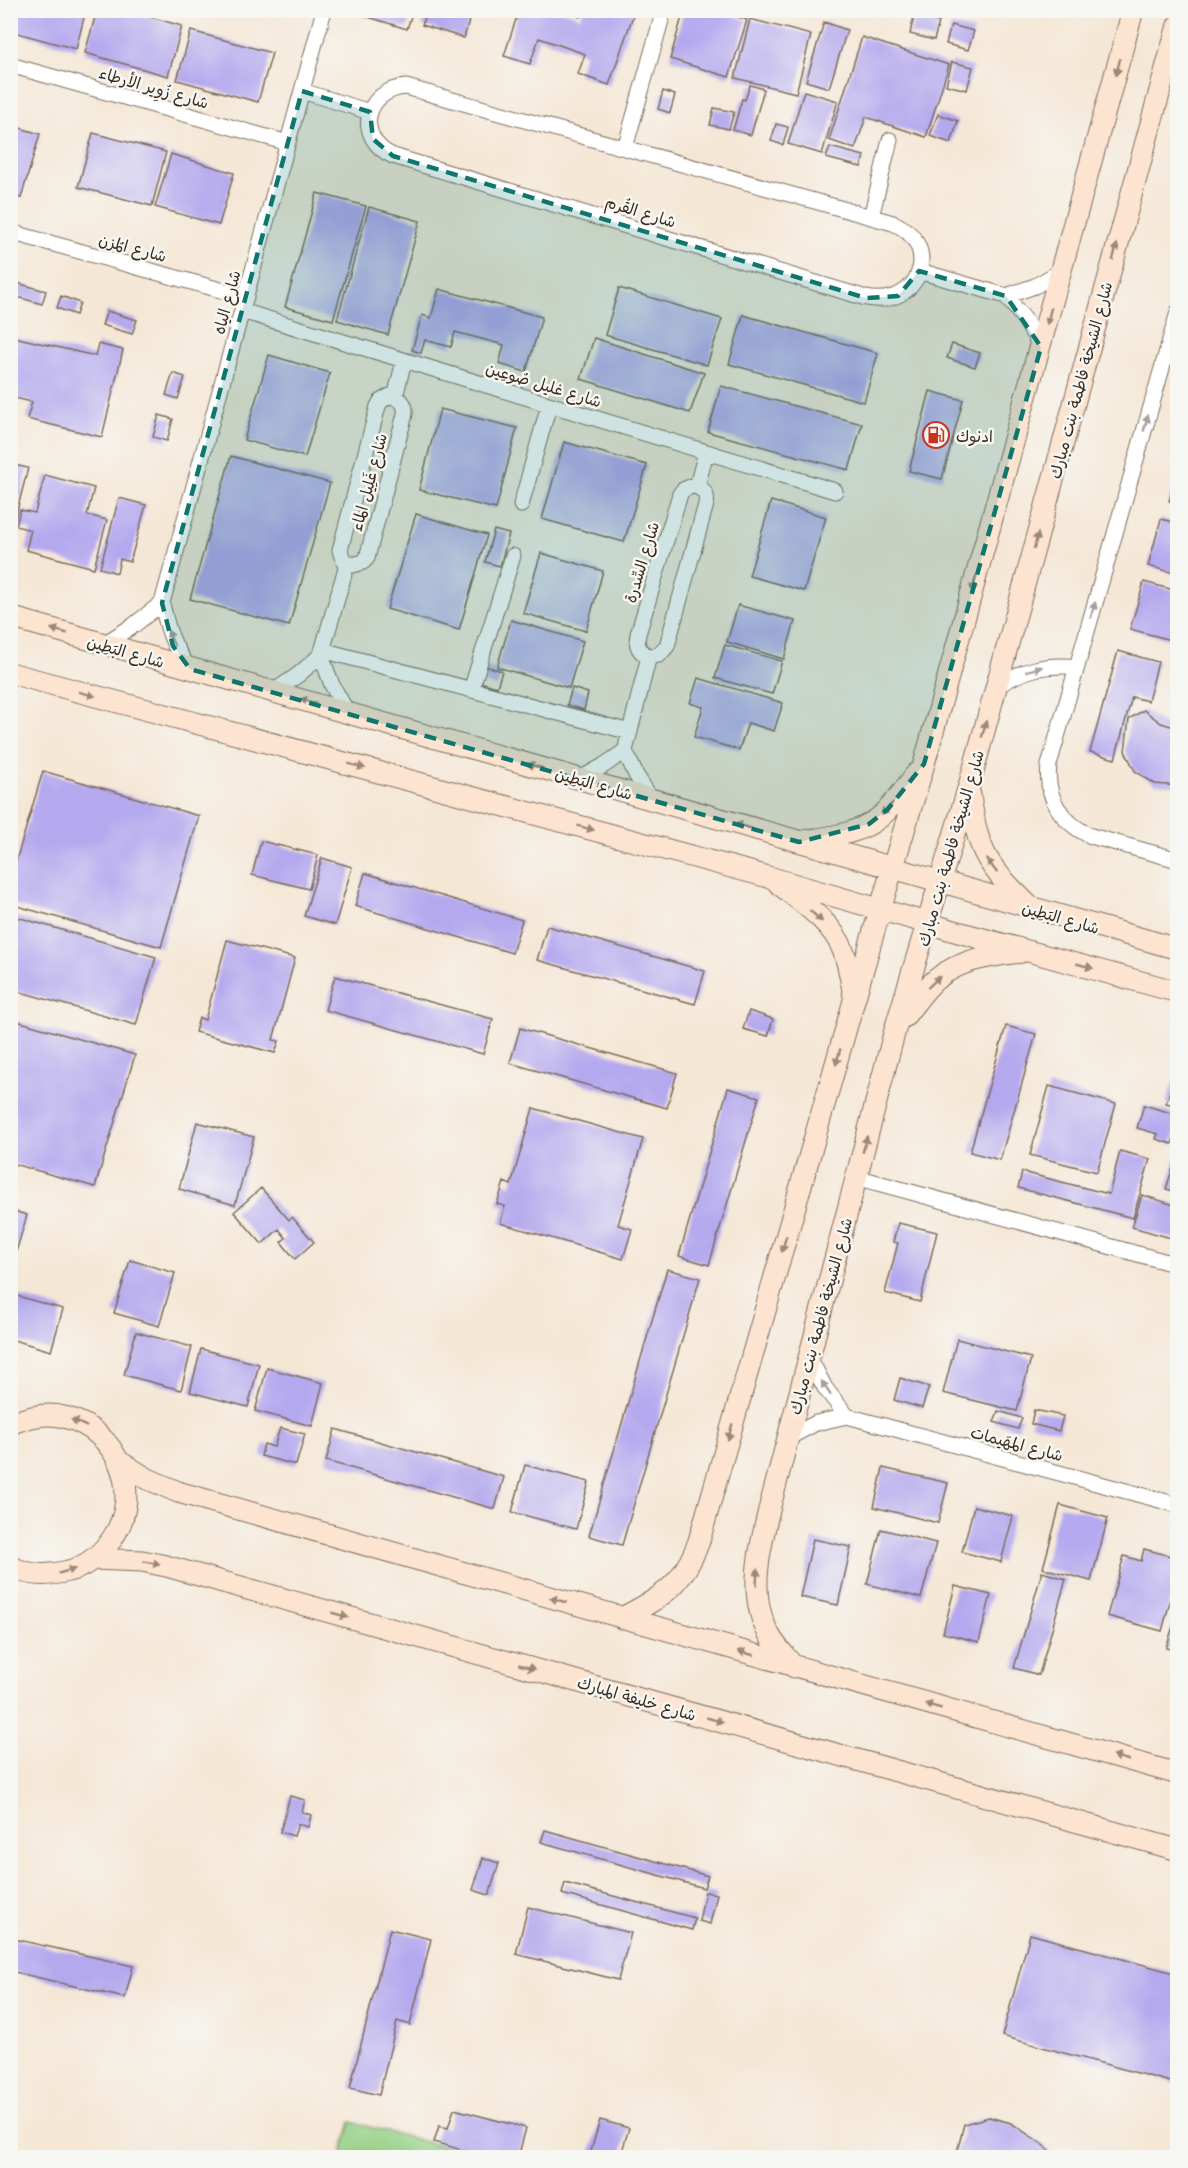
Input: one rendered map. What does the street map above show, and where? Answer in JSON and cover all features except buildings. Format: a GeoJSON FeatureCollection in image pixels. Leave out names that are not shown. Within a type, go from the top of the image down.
{"type":"FeatureCollection","features":[{"type":"Feature","properties":{"kind":"main road"},"geometry":{"type":"LineString","coordinates":[[622,1618],[657,1598],[676,1583],[693,1557],[699,1541],[924,764],[1133,10]]}},
{"type":"Feature","properties":{"kind":"main road","name":"شارع الشيخة فاطمة بنت مبارك"},"geometry":{"type":"LineString","coordinates":[[794,1666],[774,1642],[766,1628],[757,1598],[756,1583],[762,1540],[896,1026],[969,786],[1178,25]]}},
{"type":"Feature","properties":{"kind":"main road","name":"شارع البَطِين"},"geometry":{"type":"LineString","coordinates":[[10,617],[1178,949]]}},
{"type":"Feature","properties":{"kind":"main road"},"geometry":{"type":"LineString","coordinates":[[10,673],[772,878],[1178,992]]}},
{"type":"Feature","properties":{"kind":"main road"},"geometry":{"type":"LineString","coordinates":[[799,842],[838,836],[869,824],[888,809],[924,764]]}},
{"type":"Feature","properties":{"kind":"main road"},"geometry":{"type":"LineString","coordinates":[[969,786],[976,834],[986,858],[1003,880],[1032,909]]}},
{"type":"Feature","properties":{"kind":"main road"},"geometry":{"type":"LineString","coordinates":[[772,878],[829,927],[838,939],[848,963],[855,1001]]}},
{"type":"Feature","properties":{"kind":"main road"},"geometry":{"type":"LineString","coordinates":[[896,1026],[927,988],[953,968],[974,959],[1029,950]]}},
{"type":"Feature","properties":{"kind":"main road"},"geometry":{"type":"LineString","coordinates":[[10,1424],[25,1418],[44,1415],[63,1416],[97,1432],[120,1462],[127,1497],[124,1515],[117,1532],[107,1547],[93,1559],[75,1569],[55,1574],[34,1574],[10,1566]]}},
{"type":"Feature","properties":{"kind":"main road"},"geometry":{"type":"LineString","coordinates":[[120,1462],[148,1479],[178,1492],[1178,1774]]}},
{"type":"Feature","properties":{"kind":"main road","name":"شارع خليفة المبارك"},"geometry":{"type":"LineString","coordinates":[[93,1559],[142,1561],[182,1570],[1178,1850]]}},
{"type":"Feature","properties":{"kind":"street","name":"شارع الياه"},"geometry":{"type":"LineString","coordinates":[[190,669],[171,639],[162,603],[324,10]]}},
{"type":"Feature","properties":{"kind":"street"},"geometry":{"type":"LineString","coordinates":[[625,148],[664,10]]}},
{"type":"Feature","properties":{"kind":"street","name":"شارع زُوِير الأرطاء"},"geometry":{"type":"LineString","coordinates":[[10,65],[288,143]]}},
{"type":"Feature","properties":{"kind":"street"},"geometry":{"type":"LineString","coordinates":[[302,91],[370,112],[374,104],[388,91],[406,87],[893,223],[908,231],[918,245],[919,271],[1006,296],[1035,286],[1061,271]]}},
{"type":"Feature","properties":{"kind":"street","name":"شارع القُرم"},"geometry":{"type":"LineString","coordinates":[[370,112],[368,121],[372,139],[385,152],[393,156],[866,298],[882,300],[898,296],[912,286],[919,271]]}},
{"type":"Feature","properties":{"kind":"street"},"geometry":{"type":"LineString","coordinates":[[871,217],[890,140]]}},
{"type":"Feature","properties":{"kind":"street","name":"شارع المُزن"},"geometry":{"type":"LineString","coordinates":[[10,232],[244,304]]}},
{"type":"Feature","properties":{"kind":"street"},"geometry":{"type":"LineString","coordinates":[[1006,296],[1025,320],[1041,347]]}},
{"type":"Feature","properties":{"kind":"street","name":"شارع غليل صُوعِين"},"geometry":{"type":"LineString","coordinates":[[244,304],[405,361],[835,491]]}},
{"type":"Feature","properties":{"kind":"street"},"geometry":{"type":"LineString","coordinates":[[1178,312],[1049,765],[1049,788],[1058,810],[1072,826],[1091,837],[1178,860]]}},
{"type":"Feature","properties":{"kind":"street"},"geometry":{"type":"LineString","coordinates":[[395,397],[405,361]]}},
{"type":"Feature","properties":{"kind":"street","name":"شارع غَلِيل الماء"},"geometry":{"type":"LineString","coordinates":[[395,397],[404,404],[405,414],[367,558],[358,564],[347,564],[340,550],[378,406],[385,398],[395,397]]}},
{"type":"Feature","properties":{"kind":"street"},"geometry":{"type":"LineString","coordinates":[[521,505],[549,405]]}},
{"type":"Feature","properties":{"kind":"street"},"geometry":{"type":"LineString","coordinates":[[652,800],[636,775],[625,751],[648,656],[659,655],[667,646],[706,504],[706,493],[697,486],[706,452]]}},
{"type":"Feature","properties":{"kind":"street","name":"شارع السِّدرة"},"geometry":{"type":"LineString","coordinates":[[648,656],[643,654],[637,644],[638,634],[680,494],[687,487],[697,486]]}},
{"type":"Feature","properties":{"kind":"street"},"geometry":{"type":"LineString","coordinates":[[471,690],[513,556]]}},
{"type":"Feature","properties":{"kind":"street","name":"شارع غَلِيل الماء"},"geometry":{"type":"LineString","coordinates":[[322,653],[347,564]]}},
{"type":"Feature","properties":{"kind":"street"},"geometry":{"type":"LineString","coordinates":[[104,644],[134,625],[162,603]]}},
{"type":"Feature","properties":{"kind":"street"},"geometry":{"type":"LineString","coordinates":[[322,653],[630,732]]}},
{"type":"Feature","properties":{"kind":"street"},"geometry":{"type":"LineString","coordinates":[[273,692],[298,675],[322,653]]}},
{"type":"Feature","properties":{"kind":"street"},"geometry":{"type":"LineString","coordinates":[[322,653],[332,685],[347,712]]}},
{"type":"Feature","properties":{"kind":"street"},"geometry":{"type":"LineString","coordinates":[[996,687],[1034,668],[1062,665],[1077,667]]}},
{"type":"Feature","properties":{"kind":"street"},"geometry":{"type":"LineString","coordinates":[[580,779],[625,751]]}},
{"type":"Feature","properties":{"kind":"street"},"geometry":{"type":"LineString","coordinates":[[856,1177],[1178,1265]]}},
{"type":"Feature","properties":{"kind":"street"},"geometry":{"type":"LineString","coordinates":[[809,1357],[825,1388],[847,1416]]}},
{"type":"Feature","properties":{"kind":"street","name":"شارع المهَيمات"},"geometry":{"type":"LineString","coordinates":[[788,1438],[816,1423],[847,1416],[1178,1505]]}},
{"type":"Feature","properties":{"kind":"highlighted area"},"geometry":{"type":"Polygon","coordinates":[[[302,91],[370,112],[373,139],[393,156],[866,298],[898,296],[919,271],[1006,296],[1041,347],[924,764],[888,809],[869,824],[799,842],[190,669],[173,646],[162,603],[302,91]]]}},
{"type":"Feature","properties":{"kind":"green space"},"geometry":{"type":"Polygon","coordinates":[[[351,2122],[483,2157],[341,2157],[351,2122]]]}},
{"type":"Feature","properties":{"kind":"place","name":"ادنوك"},"geometry":{"type":"Point","coordinates":[936,435]}}]}
